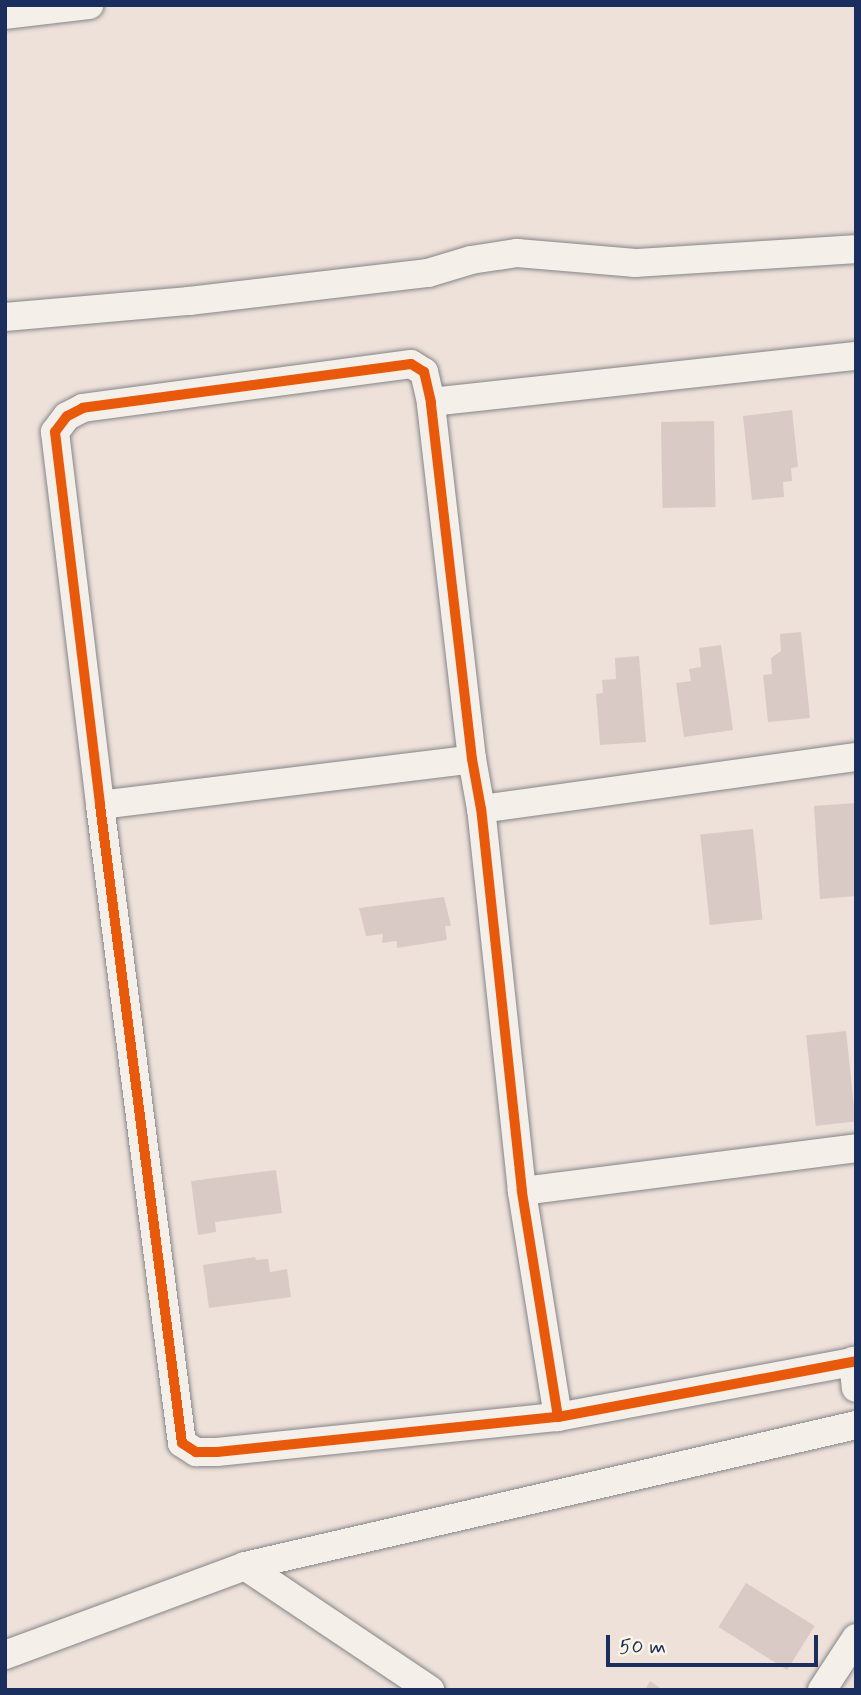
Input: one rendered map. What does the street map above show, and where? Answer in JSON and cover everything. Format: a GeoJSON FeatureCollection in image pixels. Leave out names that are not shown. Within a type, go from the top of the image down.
{"type":"FeatureCollection","features":[{"type":"Feature","properties":{"kind":"street"},"geometry":{"type":"LineString","coordinates":[[5,15],[89,5]]}},
{"type":"Feature","properties":{"kind":"street"},"geometry":{"type":"LineString","coordinates":[[5,317],[189,301],[428,274],[471,260],[517,253],[636,263],[856,249]]}},
{"type":"Feature","properties":{"kind":"street"},"geometry":{"type":"LineString","coordinates":[[431,402],[856,356]]}},
{"type":"Feature","properties":{"kind":"street"},"geometry":{"type":"LineString","coordinates":[[558,1417],[522,1191],[481,808],[472,759],[431,402],[424,372],[411,364],[83,408],[67,416],[55,432],[100,805],[183,1443],[196,1452],[217,1452],[558,1417],[855,1370]]}},
{"type":"Feature","properties":{"kind":"street"},"geometry":{"type":"LineString","coordinates":[[481,808],[856,757]]}},
{"type":"Feature","properties":{"kind":"street"},"geometry":{"type":"LineString","coordinates":[[100,805],[472,759]]}},
{"type":"Feature","properties":{"kind":"street"},"geometry":{"type":"LineString","coordinates":[[522,1191],[856,1148]]}},
{"type":"Feature","properties":{"kind":"street"},"geometry":{"type":"LineString","coordinates":[[5,1655],[245,1566],[856,1425]]}},
{"type":"Feature","properties":{"kind":"street"},"geometry":{"type":"LineString","coordinates":[[245,1566],[430,1690]]}},
{"type":"Feature","properties":{"kind":"street"},"geometry":{"type":"LineString","coordinates":[[822,1690],[856,1638]]}},
{"type":"Feature","properties":{"kind":"building"},"geometry":{"type":"Polygon","coordinates":[[[792,410],[798,467],[791,468],[792,481],[783,482],[784,497],[752,500],[743,416],[792,410]]]}},
{"type":"Feature","properties":{"kind":"building"},"geometry":{"type":"Polygon","coordinates":[[[714,421],[716,507],[663,508],[661,422],[714,421]]]}},
{"type":"Feature","properties":{"kind":"building"},"geometry":{"type":"Polygon","coordinates":[[[801,632],[810,718],[768,722],[763,675],[772,674],[771,658],[781,651],[780,634],[801,632]]]}},
{"type":"Feature","properties":{"kind":"building"},"geometry":{"type":"Polygon","coordinates":[[[721,645],[733,730],[684,737],[676,683],[691,681],[689,669],[701,667],[699,648],[721,645]]]}},
{"type":"Feature","properties":{"kind":"building"},"geometry":{"type":"Polygon","coordinates":[[[639,656],[646,742],[600,745],[596,694],[603,693],[602,680],[616,679],[615,658],[639,656]]]}},
{"type":"Feature","properties":{"kind":"building"},"geometry":{"type":"Polygon","coordinates":[[[856,803],[856,896],[820,899],[814,806],[856,803]]]}},
{"type":"Feature","properties":{"kind":"building"},"geometry":{"type":"Polygon","coordinates":[[[753,829],[763,920],[710,925],[700,835],[753,829]]]}},
{"type":"Feature","properties":{"kind":"building"},"geometry":{"type":"Polygon","coordinates":[[[444,897],[451,926],[445,926],[447,940],[397,948],[397,941],[382,943],[383,934],[366,936],[359,908],[444,897]]]}},
{"type":"Feature","properties":{"kind":"building"},"geometry":{"type":"Polygon","coordinates":[[[846,1031],[856,1122],[816,1126],[806,1035],[846,1031]]]}},
{"type":"Feature","properties":{"kind":"building"},"geometry":{"type":"Polygon","coordinates":[[[276,1170],[282,1213],[215,1222],[216,1232],[198,1235],[191,1181],[276,1170]]]}},
{"type":"Feature","properties":{"kind":"building"},"geometry":{"type":"Polygon","coordinates":[[[255,1257],[256,1260],[268,1259],[270,1272],[287,1269],[291,1297],[209,1308],[203,1265],[255,1257]]]}},
{"type":"Feature","properties":{"kind":"building"},"geometry":{"type":"Polygon","coordinates":[[[746,1583],[815,1626],[787,1670],[718,1627],[746,1583]]]}},
{"type":"Feature","properties":{"kind":"building"},"geometry":{"type":"Polygon","coordinates":[[[650,1681],[663,1690],[645,1690],[650,1681]]]}},
{"type":"Feature","properties":{"kind":"cycle path"},"geometry":{"type":"LineString","coordinates":[[558,1417],[522,1191],[481,809],[472,759],[431,402],[424,372],[411,364],[83,408],[67,416],[55,432],[182,1443],[196,1452],[217,1452],[558,1417],[856,1361]]}}]}
